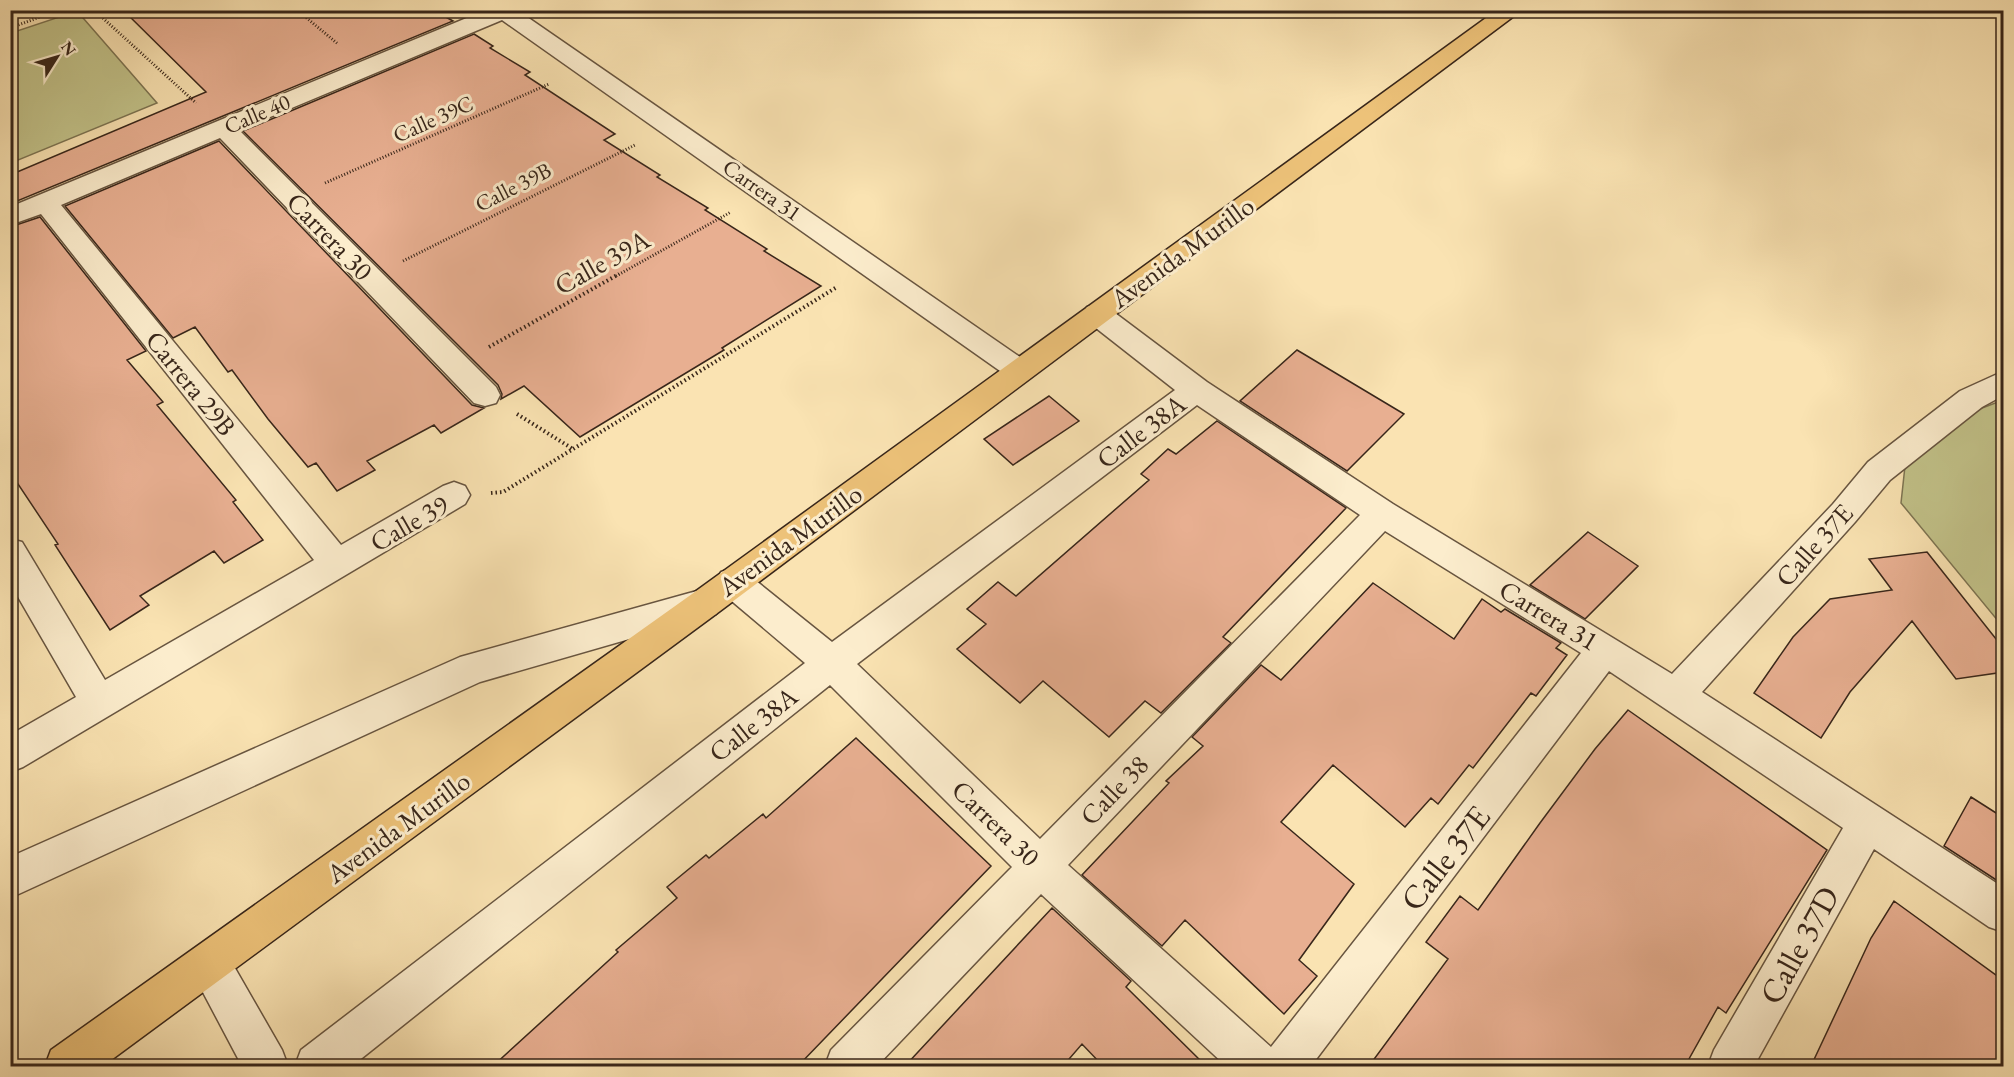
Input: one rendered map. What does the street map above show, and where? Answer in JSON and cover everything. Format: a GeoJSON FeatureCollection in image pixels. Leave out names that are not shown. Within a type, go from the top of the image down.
{"type":"FeatureCollection","features":[{"type":"Feature","properties":{"kind":"main road","name":"Avenida Murillo"},"geometry":{"type":"LineString","coordinates":[[67,1066],[718,593],[1512,10]]}},
{"type":"Feature","properties":{"kind":"street","name":"Calle 40"},"geometry":{"type":"LineString","coordinates":[[10,217],[503,11]]}},
{"type":"Feature","properties":{"kind":"street","name":"Carrera 31"},"geometry":{"type":"LineString","coordinates":[[503,11],[1020,371]]}},
{"type":"Feature","properties":{"kind":"street","name":"Carrera 30"},"geometry":{"type":"LineString","coordinates":[[223,128],[485,395]]}},
{"type":"Feature","properties":{"kind":"street","name":"Carrera 29B"},"geometry":{"type":"LineString","coordinates":[[45,202],[337,564]]}},
{"type":"Feature","properties":{"kind":"street","name":"Carrera 31"},"geometry":{"type":"LineString","coordinates":[[1097,314],[1196,390],[1382,513],[1605,649],[2004,912]]}},
{"type":"Feature","properties":{"kind":"street","name":"Calle 37E"},"geometry":{"type":"LineString","coordinates":[[1676,695],[1844,513],[1879,471],[1971,399],[2004,382]]}},
{"type":"Feature","properties":{"kind":"street","name":"Calle 38A"},"geometry":{"type":"LineString","coordinates":[[317,1066],[831,663],[1196,390]]}},
{"type":"Feature","properties":{"kind":"street","name":"Calle 39"},"geometry":{"type":"LineString","coordinates":[[10,755],[454,495]]}},
{"type":"Feature","properties":{"kind":"street","name":"Calle 38"},"geometry":{"type":"LineString","coordinates":[[847,1066],[1382,513]]}},
{"type":"Feature","properties":{"kind":"street"},"geometry":{"type":"LineString","coordinates":[[10,552],[99,703]]}},
{"type":"Feature","properties":{"kind":"street","name":"Carrera 30"},"geometry":{"type":"LineString","coordinates":[[718,593],[831,663],[1040,866],[1258,1066]]}},
{"type":"Feature","properties":{"kind":"street"},"geometry":{"type":"LineString","coordinates":[[10,878],[473,669],[718,593]]}},
{"type":"Feature","properties":{"kind":"street","name":"Calle 37E"},"geometry":{"type":"LineString","coordinates":[[1284,1066],[1605,649]]}},
{"type":"Feature","properties":{"kind":"street","name":"Calle 37D"},"geometry":{"type":"LineString","coordinates":[[1730,1066],[1868,823]]}},
{"type":"Feature","properties":{"kind":"street"},"geometry":{"type":"LineString","coordinates":[[209,964],[266,1066]]}},
{"type":"Feature","properties":{"kind":"path"},"geometry":{"type":"LineString","coordinates":[[10,28],[59,10]]}},
{"type":"Feature","properties":{"kind":"path"},"geometry":{"type":"LineString","coordinates":[[94,10],[223,128]]}},
{"type":"Feature","properties":{"kind":"path"},"geometry":{"type":"LineString","coordinates":[[297,10],[367,68]]}},
{"type":"Feature","properties":{"kind":"path","name":"Calle 39C"},"geometry":{"type":"LineString","coordinates":[[292,197],[586,68]]}},
{"type":"Feature","properties":{"kind":"path","name":"Calle 39B"},"geometry":{"type":"LineString","coordinates":[[370,277],[671,127]]}},
{"type":"Feature","properties":{"kind":"path","name":"Calle 39A"},"geometry":{"type":"LineString","coordinates":[[456,365],[766,193]]}},
{"type":"Feature","properties":{"kind":"path","name":"Calle 39"},"geometry":{"type":"LineString","coordinates":[[454,495],[504,492],[870,266]]}},
{"type":"Feature","properties":{"kind":"path"},"geometry":{"type":"LineString","coordinates":[[485,395],[573,449]]}},
{"type":"Feature","properties":{"kind":"green space"},"geometry":{"type":"Polygon","coordinates":[[[77,11],[157,103],[11,163],[11,33],[77,11]]]}},
{"type":"Feature","properties":{"kind":"green space"},"geometry":{"type":"Polygon","coordinates":[[[2003,400],[2003,627],[1901,503],[1906,457],[1977,410],[2003,400]]]}},
{"type":"Feature","properties":{"kind":"building"},"geometry":{"type":"Polygon","coordinates":[[[123,10],[435,11],[453,21],[10,204],[10,175],[206,92],[123,10]]]}},
{"type":"Feature","properties":{"kind":"building"},"geometry":{"type":"Polygon","coordinates":[[[474,34],[493,46],[490,48],[530,72],[525,75],[615,134],[604,140],[660,175],[657,177],[708,208],[705,210],[767,249],[764,251],[821,286],[722,348],[724,350],[580,437],[524,386],[501,399],[502,394],[498,385],[243,131],[474,34]]]}},
{"type":"Feature","properties":{"kind":"building"},"geometry":{"type":"Polygon","coordinates":[[[219,141],[472,405],[484,408],[441,433],[434,425],[367,461],[375,470],[337,491],[316,463],[308,467],[268,419],[232,370],[228,372],[195,327],[173,338],[65,206],[219,141]]]}},
{"type":"Feature","properties":{"kind":"building"},"geometry":{"type":"Polygon","coordinates":[[[40,217],[146,351],[127,360],[163,402],[157,405],[236,500],[233,502],[263,540],[224,563],[214,551],[140,596],[149,605],[110,630],[55,545],[58,544],[10,472],[10,227],[40,217]]]}},
{"type":"Feature","properties":{"kind":"building"},"geometry":{"type":"Polygon","coordinates":[[[1297,350],[1404,414],[1347,471],[1240,401],[1297,350]]]}},
{"type":"Feature","properties":{"kind":"building"},"geometry":{"type":"Polygon","coordinates":[[[1049,396],[1079,421],[1013,465],[984,439],[1049,396]]]}},
{"type":"Feature","properties":{"kind":"building"},"geometry":{"type":"Polygon","coordinates":[[[1217,421],[1346,508],[1223,637],[1231,643],[1161,713],[1145,701],[1109,737],[1043,681],[1020,703],[957,649],[986,624],[967,609],[998,582],[1016,596],[1149,480],[1141,474],[1168,449],[1176,454],[1217,421]]]}},
{"type":"Feature","properties":{"kind":"building"},"geometry":{"type":"Polygon","coordinates":[[[1588,532],[1638,566],[1585,619],[1530,585],[1588,532]]]}},
{"type":"Feature","properties":{"kind":"building"},"geometry":{"type":"Polygon","coordinates":[[[1927,552],[2004,649],[2004,672],[1956,679],[1912,621],[1850,692],[1821,738],[1754,693],[1793,637],[1830,599],[1892,590],[1869,559],[1927,552]]]}},
{"type":"Feature","properties":{"kind":"building"},"geometry":{"type":"Polygon","coordinates":[[[1373,583],[1454,639],[1482,599],[1501,612],[1505,609],[1561,643],[1556,648],[1567,655],[1536,696],[1531,693],[1473,768],[1469,765],[1438,804],[1431,798],[1405,827],[1333,765],[1281,822],[1354,884],[1299,960],[1317,976],[1284,1014],[1185,920],[1162,946],[1082,875],[1169,783],[1166,781],[1203,746],[1192,737],[1261,665],[1281,680],[1373,583]]]}},
{"type":"Feature","properties":{"kind":"building"},"geometry":{"type":"Polygon","coordinates":[[[1628,710],[1827,850],[1726,1013],[1718,1007],[1685,1066],[1369,1066],[1448,959],[1426,942],[1460,896],[1478,910],[1595,749],[1628,710]]]}},
{"type":"Feature","properties":{"kind":"building"},"geometry":{"type":"Polygon","coordinates":[[[856,738],[991,866],[798,1066],[493,1066],[618,952],[616,950],[677,898],[667,887],[706,855],[709,858],[763,814],[766,818],[856,738]]]}},
{"type":"Feature","properties":{"kind":"building"},"geometry":{"type":"Polygon","coordinates":[[[1971,797],[2004,818],[2004,885],[1944,846],[1971,797]]]}},
{"type":"Feature","properties":{"kind":"building"},"geometry":{"type":"Polygon","coordinates":[[[1894,901],[2004,981],[2004,1066],[1811,1066],[1871,938],[1894,901]]]}},
{"type":"Feature","properties":{"kind":"building"},"geometry":{"type":"Polygon","coordinates":[[[1052,908],[1131,981],[1126,987],[1206,1066],[1103,1066],[1082,1044],[1063,1066],[905,1066],[1052,908]]]}}]}
